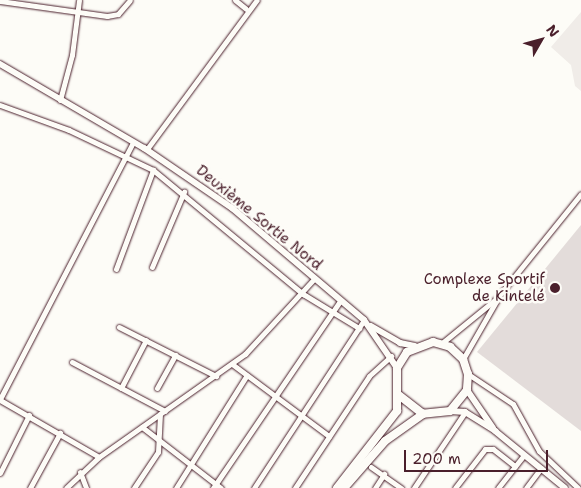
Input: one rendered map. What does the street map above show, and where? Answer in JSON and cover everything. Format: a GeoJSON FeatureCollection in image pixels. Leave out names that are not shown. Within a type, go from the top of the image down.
{"type":"FeatureCollection","features":[{"type":"Feature","properties":{"kind":"highway"},"geometry":{"type":"LineString","coordinates":[[337,488],[390,422],[399,395],[397,368],[415,346],[442,343],[463,359],[468,374],[467,390],[450,411],[423,414],[385,441],[344,488]]}},
{"type":"Feature","properties":{"kind":"highway"},"geometry":{"type":"LineString","coordinates":[[399,395],[423,414]]}},
{"type":"Feature","properties":{"kind":"main road","name":"Deuxième Sortie Nord"},"geometry":{"type":"LineString","coordinates":[[0,64],[147,149],[225,203],[366,322],[400,343],[415,346]]}},
{"type":"Feature","properties":{"kind":"main road","name":"Deuxième Sortie Nord"},"geometry":{"type":"LineString","coordinates":[[366,322],[391,356],[397,368]]}},
{"type":"Feature","properties":{"kind":"main road"},"geometry":{"type":"LineString","coordinates":[[467,390],[495,431]]}},
{"type":"Feature","properties":{"kind":"main road"},"geometry":{"type":"LineString","coordinates":[[450,411],[465,412],[495,431],[565,488]]}},
{"type":"Feature","properties":{"kind":"street"},"geometry":{"type":"LineString","coordinates":[[60,100],[79,0]]}},
{"type":"Feature","properties":{"kind":"street"},"geometry":{"type":"LineString","coordinates":[[0,1],[78,13],[112,16],[130,0]]}},
{"type":"Feature","properties":{"kind":"street"},"geometry":{"type":"LineString","coordinates":[[236,0],[246,9]]}},
{"type":"Feature","properties":{"kind":"street"},"geometry":{"type":"LineString","coordinates":[[147,149],[246,9],[257,0]]}},
{"type":"Feature","properties":{"kind":"street"},"geometry":{"type":"LineString","coordinates":[[0,105],[126,156],[153,170],[184,192],[303,294],[333,309],[359,328]]}},
{"type":"Feature","properties":{"kind":"street"},"geometry":{"type":"LineString","coordinates":[[99,457],[0,399],[133,142]]}},
{"type":"Feature","properties":{"kind":"street"},"geometry":{"type":"LineString","coordinates":[[116,269],[153,170]]}},
{"type":"Feature","properties":{"kind":"street"},"geometry":{"type":"LineString","coordinates":[[152,266],[184,192]]}},
{"type":"Feature","properties":{"kind":"street"},"geometry":{"type":"LineString","coordinates":[[463,359],[501,293],[581,194]]}},
{"type":"Feature","properties":{"kind":"street"},"geometry":{"type":"LineString","coordinates":[[66,488],[80,472],[99,457],[232,364],[303,294],[314,279]]}},
{"type":"Feature","properties":{"kind":"street"},"geometry":{"type":"LineString","coordinates":[[442,343],[501,293]]}},
{"type":"Feature","properties":{"kind":"street"},"geometry":{"type":"LineString","coordinates":[[214,486],[340,300]]}},
{"type":"Feature","properties":{"kind":"street"},"geometry":{"type":"LineString","coordinates":[[254,488],[359,328],[366,322]]}},
{"type":"Feature","properties":{"kind":"street"},"geometry":{"type":"LineString","coordinates":[[119,327],[216,376]]}},
{"type":"Feature","properties":{"kind":"street"},"geometry":{"type":"LineString","coordinates":[[121,388],[146,340]]}},
{"type":"Feature","properties":{"kind":"street"},"geometry":{"type":"LineString","coordinates":[[157,388],[176,356]]}},
{"type":"Feature","properties":{"kind":"street"},"geometry":{"type":"LineString","coordinates":[[295,488],[373,370],[391,356]]}},
{"type":"Feature","properties":{"kind":"street"},"geometry":{"type":"LineString","coordinates":[[72,362],[163,412]]}},
{"type":"Feature","properties":{"kind":"street"},"geometry":{"type":"LineString","coordinates":[[232,364],[329,436]]}},
{"type":"Feature","properties":{"kind":"street"},"geometry":{"type":"LineString","coordinates":[[468,374],[513,404],[539,451],[578,488]]}},
{"type":"Feature","properties":{"kind":"street"},"geometry":{"type":"LineString","coordinates":[[176,488],[247,375]]}},
{"type":"Feature","properties":{"kind":"street"},"geometry":{"type":"LineString","coordinates":[[134,488],[156,456],[163,412]]}},
{"type":"Feature","properties":{"kind":"street"},"geometry":{"type":"LineString","coordinates":[[414,488],[465,412]]}},
{"type":"Feature","properties":{"kind":"street"},"geometry":{"type":"LineString","coordinates":[[0,473],[29,415]]}},
{"type":"Feature","properties":{"kind":"street"},"geometry":{"type":"LineString","coordinates":[[142,427],[191,465],[214,486],[221,488]]}},
{"type":"Feature","properties":{"kind":"street"},"geometry":{"type":"LineString","coordinates":[[30,488],[60,433]]}},
{"type":"Feature","properties":{"kind":"street"},"geometry":{"type":"LineString","coordinates":[[455,488],[485,449],[493,449],[515,466]]}},
{"type":"Feature","properties":{"kind":"street"},"geometry":{"type":"LineString","coordinates":[[498,488],[524,454]]}},
{"type":"Feature","properties":{"kind":"street"},"geometry":{"type":"LineString","coordinates":[[371,467],[384,474],[401,488]]}},
{"type":"Feature","properties":{"kind":"street"},"geometry":{"type":"LineString","coordinates":[[526,488],[541,468]]}},
{"type":"Feature","properties":{"kind":"street"},"geometry":{"type":"LineString","coordinates":[[80,472],[86,488]]}},
{"type":"Feature","properties":{"kind":"street"},"geometry":{"type":"LineString","coordinates":[[375,488],[384,474]]}},
{"type":"Feature","properties":{"kind":"shaded area"},"geometry":{"type":"Polygon","coordinates":[[[581,12],[581,91],[575,86],[571,65],[551,47],[581,12]]]}},
{"type":"Feature","properties":{"kind":"shaded area","name":"Complexe Sportif de Kintelé"},"geometry":{"type":"Polygon","coordinates":[[[581,225],[581,431],[477,352],[581,225]]]}},
{"type":"Feature","properties":{"kind":"place","name":"Complexe Sportif de Kintelé"},"geometry":{"type":"Point","coordinates":[555,288]}}]}
